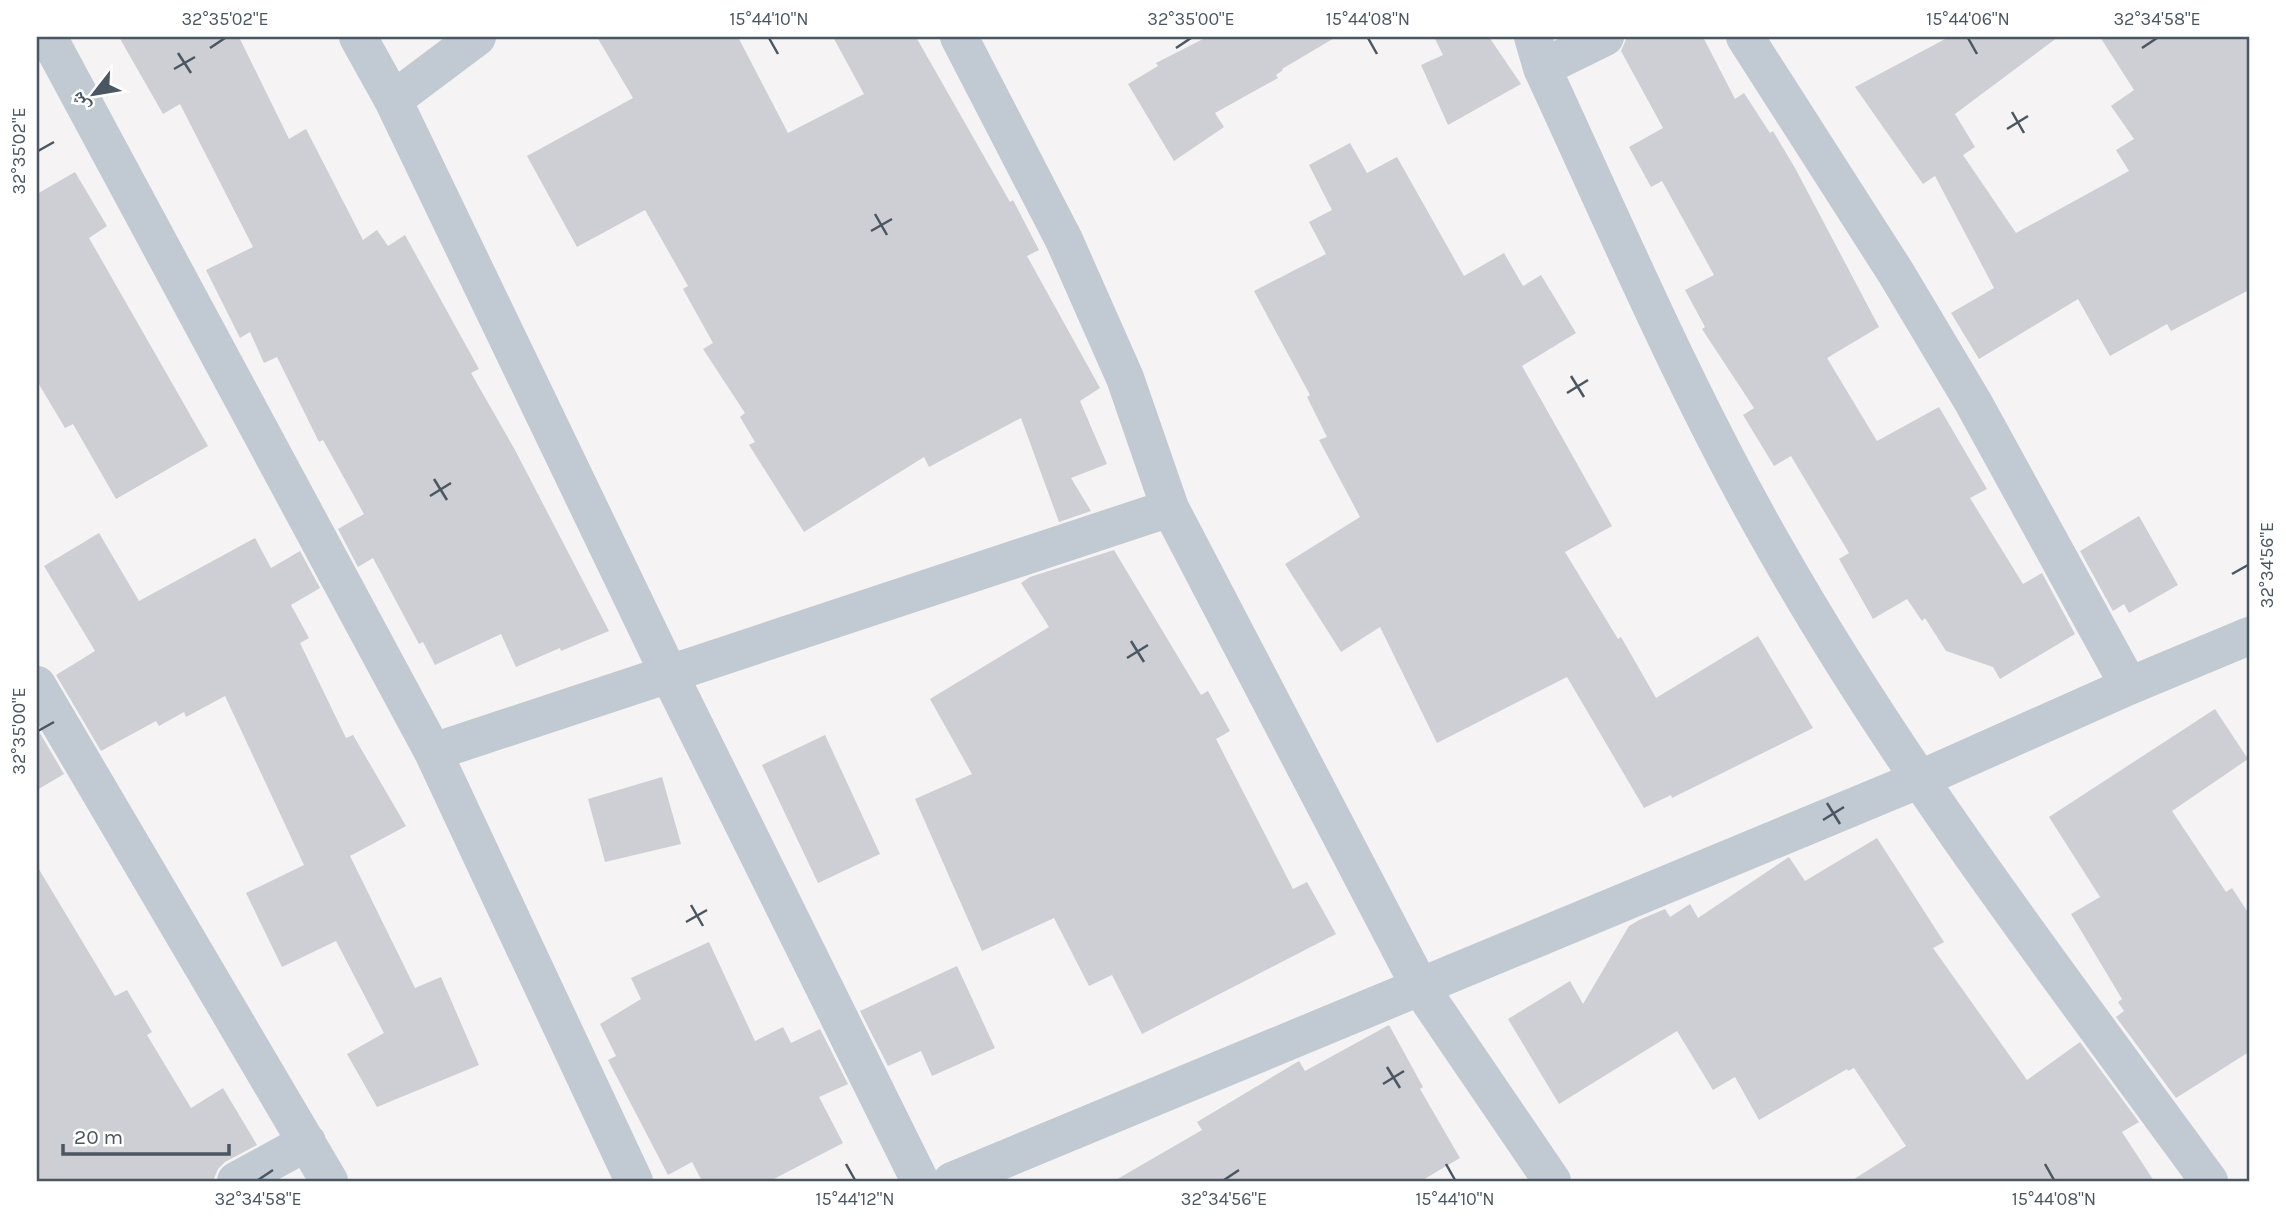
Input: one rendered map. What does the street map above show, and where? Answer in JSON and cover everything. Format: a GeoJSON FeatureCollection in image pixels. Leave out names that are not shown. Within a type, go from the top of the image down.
{"type":"FeatureCollection","features":[{"type":"Feature","properties":{"kind":"street"},"geometry":{"type":"LineString","coordinates":[[48,37],[433,752],[634,1181]]}},
{"type":"Feature","properties":{"kind":"street"},"geometry":{"type":"LineString","coordinates":[[358,37],[393,100],[669,674],[920,1181]]}},
{"type":"Feature","properties":{"kind":"street"},"geometry":{"type":"LineString","coordinates":[[393,100],[477,37]]}},
{"type":"Feature","properties":{"kind":"street"},"geometry":{"type":"LineString","coordinates":[[959,37],[1069,252],[1125,378],[1170,508],[1420,987],[1552,1181]]}},
{"type":"Feature","properties":{"kind":"street"},"geometry":{"type":"LineString","coordinates":[[1605,37],[1537,52],[1681,368],[1734,476],[1778,554],[1918,780],[2208,1181]]}},
{"type":"Feature","properties":{"kind":"street"},"geometry":{"type":"LineString","coordinates":[[1745,37],[1896,273],[1973,402],[2129,686]]}},
{"type":"Feature","properties":{"kind":"street"},"geometry":{"type":"LineString","coordinates":[[433,752],[1170,508]]}},
{"type":"Feature","properties":{"kind":"street"},"geometry":{"type":"LineString","coordinates":[[952,1181],[1918,780],[2249,636]]}},
{"type":"Feature","properties":{"kind":"street"},"geometry":{"type":"LineString","coordinates":[[37,685],[329,1181]]}},
{"type":"Feature","properties":{"kind":"street"},"geometry":{"type":"LineString","coordinates":[[236,1181],[307,1142]]}},
{"type":"Feature","properties":{"kind":"building"},"geometry":{"type":"Polygon","coordinates":[[[119,37],[239,37],[289,139],[306,129],[363,240],[377,230],[388,246],[405,235],[479,369],[471,373],[515,450],[609,631],[516,667],[501,634],[435,665],[423,642],[419,644],[373,558],[358,567],[338,529],[364,514],[323,440],[319,442],[277,357],[264,363],[250,332],[240,338],[206,270],[253,247],[180,104],[163,114],[119,37]]]}},
{"type":"Feature","properties":{"kind":"building"},"geometry":{"type":"Polygon","coordinates":[[[597,37],[738,37],[788,133],[864,94],[833,37],[916,37],[1010,202],[1013,200],[1039,250],[1027,256],[1100,388],[1080,401],[1107,464],[1071,478],[1091,511],[1059,522],[1021,418],[929,467],[924,457],[804,532],[749,445],[755,442],[740,417],[745,413],[703,349],[713,343],[683,289],[688,286],[645,210],[577,247],[527,156],[633,98],[597,37]]]}},
{"type":"Feature","properties":{"kind":"building"},"geometry":{"type":"Polygon","coordinates":[[[1207,37],[1336,37],[1282,69],[1276,75],[1278,78],[1215,113],[1224,127],[1174,161],[1128,84],[1158,66],[1156,63],[1207,37]]]}},
{"type":"Feature","properties":{"kind":"building"},"geometry":{"type":"Polygon","coordinates":[[[1434,37],[1489,37],[1521,84],[1448,125],[1421,65],[1443,55],[1434,37]]]}},
{"type":"Feature","properties":{"kind":"building"},"geometry":{"type":"Polygon","coordinates":[[[1627,37],[1703,37],[1735,99],[1744,93],[1770,133],[1773,131],[1879,327],[1827,358],[1877,441],[1939,407],[1987,489],[1970,498],[2023,584],[2042,573],[2075,634],[2000,679],[1993,667],[1946,651],[1925,618],[1922,621],[1907,599],[1873,619],[1839,559],[1849,553],[1791,456],[1774,466],[1743,415],[1754,408],[1702,329],[1705,327],[1685,290],[1714,275],[1662,181],[1651,187],[1629,147],[1663,128],[1621,51],[1627,37]]]}},
{"type":"Feature","properties":{"kind":"building"},"geometry":{"type":"Polygon","coordinates":[[[1949,37],[2058,37],[1955,114],[1975,147],[1963,155],[2016,233],[2129,171],[2116,150],[2134,139],[2111,106],[2134,90],[2100,37],[2249,37],[2249,290],[2171,331],[2167,324],[2110,356],[2078,299],[1979,359],[1951,313],[1994,288],[1935,176],[1923,184],[1855,87],[1949,37]]]}},
{"type":"Feature","properties":{"kind":"building"},"geometry":{"type":"Polygon","coordinates":[[[1350,143],[1367,173],[1397,157],[1464,276],[1504,253],[1523,286],[1541,275],[1576,333],[1522,366],[1612,526],[1565,552],[1618,639],[1621,637],[1656,698],[1758,636],[1813,728],[1672,798],[1671,795],[1644,808],[1567,677],[1437,743],[1380,627],[1341,652],[1285,564],[1360,517],[1319,440],[1327,437],[1307,397],[1310,395],[1254,291],[1326,254],[1309,222],[1332,210],[1309,165],[1350,143]]]}},
{"type":"Feature","properties":{"kind":"building"},"geometry":{"type":"Polygon","coordinates":[[[75,172],[107,226],[89,238],[208,446],[116,499],[73,424],[65,428],[37,381],[37,194],[75,172]]]}},
{"type":"Feature","properties":{"kind":"building"},"geometry":{"type":"Polygon","coordinates":[[[2139,516],[2178,585],[2129,613],[2124,604],[2113,611],[2080,551],[2139,516]]]}},
{"type":"Feature","properties":{"kind":"building"},"geometry":{"type":"Polygon","coordinates":[[[99,533],[139,601],[255,538],[271,568],[300,551],[320,588],[291,605],[309,638],[300,643],[346,738],[353,735],[406,826],[350,856],[415,988],[441,977],[479,1065],[377,1107],[347,1054],[384,1033],[336,941],[282,967],[246,893],[304,865],[225,696],[186,717],[184,712],[159,726],[156,721],[101,751],[56,675],[95,651],[44,566],[99,533]]]}},
{"type":"Feature","properties":{"kind":"building"},"geometry":{"type":"Polygon","coordinates":[[[1114,550],[1201,695],[1208,691],[1230,731],[1216,739],[1293,889],[1307,882],[1336,934],[1142,1034],[1112,975],[1089,986],[1054,918],[982,951],[915,799],[972,774],[930,699],[1049,627],[1021,583],[1030,577],[1114,550]]]}},
{"type":"Feature","properties":{"kind":"building"},"geometry":{"type":"Polygon","coordinates":[[[2215,709],[2248,759],[2172,811],[2226,892],[2232,888],[2249,914],[2249,1052],[2176,1098],[2116,1017],[2124,1011],[2118,1002],[2122,999],[2071,914],[2100,897],[2049,817],[2215,709]]]}},
{"type":"Feature","properties":{"kind":"building"},"geometry":{"type":"Polygon","coordinates":[[[37,728],[64,774],[37,790],[37,728]]]}},
{"type":"Feature","properties":{"kind":"building"},"geometry":{"type":"Polygon","coordinates":[[[825,735],[880,854],[818,883],[762,765],[825,735]]]}},
{"type":"Feature","properties":{"kind":"building"},"geometry":{"type":"Polygon","coordinates":[[[662,777],[681,844],[605,862],[588,799],[662,777]]]}},
{"type":"Feature","properties":{"kind":"building"},"geometry":{"type":"Polygon","coordinates":[[[1877,838],[1944,942],[1933,948],[2027,1080],[2080,1042],[2139,1122],[2122,1132],[2154,1181],[1851,1181],[1906,1146],[1854,1068],[1848,1071],[1847,1069],[1759,1120],[1735,1077],[1713,1090],[1677,1031],[1559,1104],[1508,1019],[1570,981],[1583,1004],[1629,926],[1639,920],[1665,909],[1670,917],[1690,904],[1698,918],[1789,857],[1805,881],[1877,838]]]}},
{"type":"Feature","properties":{"kind":"building"},"geometry":{"type":"Polygon","coordinates":[[[37,866],[115,996],[127,990],[152,1032],[147,1035],[191,1108],[223,1088],[257,1145],[225,1162],[218,1169],[213,1181],[37,1181],[37,866]]]}},
{"type":"Feature","properties":{"kind":"building"},"geometry":{"type":"Polygon","coordinates":[[[709,942],[755,1041],[783,1027],[791,1043],[820,1029],[848,1084],[819,1097],[843,1143],[770,1181],[702,1181],[692,1162],[668,1175],[608,1060],[616,1056],[600,1024],[641,999],[631,978],[709,942]]]}},
{"type":"Feature","properties":{"kind":"building"},"geometry":{"type":"Polygon","coordinates":[[[957,966],[995,1048],[932,1076],[921,1051],[888,1066],[860,1011],[957,966]]]}},
{"type":"Feature","properties":{"kind":"building"},"geometry":{"type":"Polygon","coordinates":[[[1389,1025],[1423,1087],[1420,1089],[1460,1158],[1421,1181],[1114,1181],[1202,1130],[1197,1122],[1299,1061],[1305,1071],[1389,1025]]]}}]}
